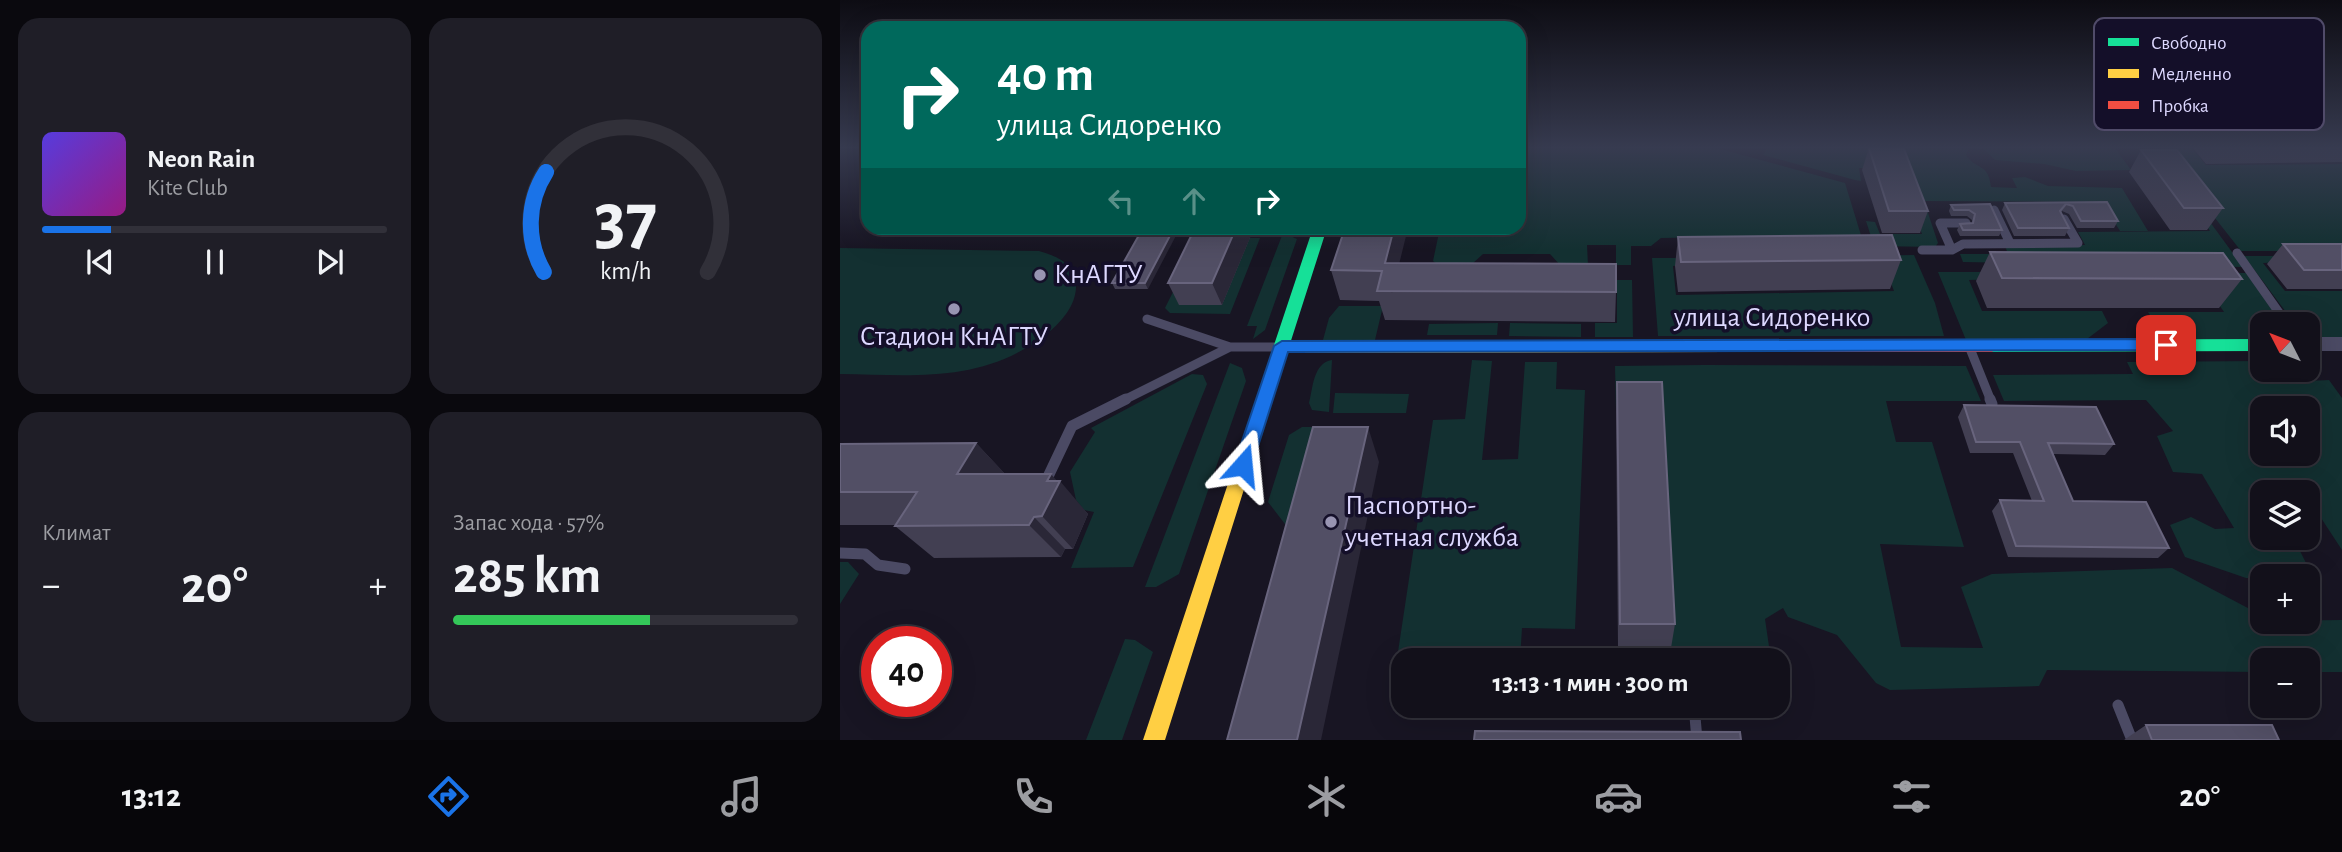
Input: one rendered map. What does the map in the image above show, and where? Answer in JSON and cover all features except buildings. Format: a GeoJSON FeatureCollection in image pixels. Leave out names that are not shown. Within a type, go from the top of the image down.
{"type":"FeatureCollection","features":[{"type":"Feature","properties":{"kind":"street"},"geometry":{"type":"LineString","coordinates":[[1154,740],[1318,235]]}},
{"type":"Feature","properties":{"kind":"street"},"geometry":{"type":"LineString","coordinates":[[2320,344],[2342,344]]}},
{"type":"Feature","properties":{"kind":"street","name":"улица Сидоренко"},"geometry":{"type":"LineString","coordinates":[[1282,346],[2250,345]]}},
{"type":"Feature","properties":{"kind":"lane"},"geometry":{"type":"LineString","coordinates":[[1994,211],[2010,243]]}},
{"type":"Feature","properties":{"kind":"lane"},"geometry":{"type":"LineString","coordinates":[[1922,250],[1952,250],[1963,244],[2078,243],[2063,218]]}},
{"type":"Feature","properties":{"kind":"lane"},"geometry":{"type":"LineString","coordinates":[[1952,250],[1940,223],[1966,223]]}},
{"type":"Feature","properties":{"kind":"lane"},"geometry":{"type":"LineString","coordinates":[[2237,253],[2279,312]]}},
{"type":"Feature","properties":{"kind":"lane"},"geometry":{"type":"LineString","coordinates":[[1147,319],[1230,347],[1282,346]]}},
{"type":"Feature","properties":{"kind":"lane"},"geometry":{"type":"LineString","coordinates":[[1969,345],[1992,404]]}},
{"type":"Feature","properties":{"kind":"lane"},"geometry":{"type":"LineString","coordinates":[[1043,486],[1072,426],[1230,347]]}},
{"type":"Feature","properties":{"kind":"lane"},"geometry":{"type":"LineString","coordinates":[[840,553],[864,554],[878,565],[905,569]]}},
{"type":"Feature","properties":{"kind":"lane"},"geometry":{"type":"LineString","coordinates":[[2118,705],[2132,740]]}},
{"type":"Feature","properties":{"kind":"lane"},"geometry":{"type":"LineString","coordinates":[[1695,718],[1697,740]]}},
{"type":"Feature","properties":{"kind":"green space"},"geometry":{"type":"Polygon","coordinates":[[[1526,182],[1840,182],[1845,183],[1864,245],[1714,237],[1661,238],[1651,246],[1631,246],[1631,265],[1616,265],[1616,245],[1587,245],[1588,265],[1560,265],[1550,254],[1483,254],[1472,264],[1437,264],[1433,261],[1439,235],[1526,235],[1526,182]]]}},
{"type":"Feature","properties":{"kind":"green space"},"geometry":{"type":"Polygon","coordinates":[[[1903,182],[1990,182],[1991,187],[2017,188],[2014,182],[2037,182],[2048,186],[2122,188],[2148,231],[2120,231],[2102,202],[1924,201],[1938,243],[1935,247],[1874,246],[1866,221],[1875,222],[1880,234],[1922,234],[1903,182]]]}},
{"type":"Feature","properties":{"kind":"green space"},"geometry":{"type":"Polygon","coordinates":[[[2186,182],[2342,182],[2342,251],[2241,251],[2186,182]]]}},
{"type":"Feature","properties":{"kind":"green space"},"geometry":{"type":"Polygon","coordinates":[[[2204,222],[2210,222],[2243,267],[1963,262],[1960,254],[2008,254],[2005,246],[2085,245],[2078,232],[2210,231],[2204,222]]]}},
{"type":"Feature","properties":{"kind":"green space"},"geometry":{"type":"Polygon","coordinates":[[[1073,235],[1132,235],[1131,237],[1072,237],[1073,235]]]}},
{"type":"Feature","properties":{"kind":"green space"},"geometry":{"type":"Polygon","coordinates":[[[1282,235],[1297,239],[1265,330],[1253,339],[1257,326],[1247,326],[1282,235]]]}},
{"type":"Feature","properties":{"kind":"green space"},"geometry":{"type":"Polygon","coordinates":[[[1250,238],[1260,238],[1230,314],[1170,313],[1165,308],[1186,266],[1250,238]]]}},
{"type":"Feature","properties":{"kind":"green space","name":"Стадион КнАГТУ"},"geometry":{"type":"Polygon","coordinates":[[[840,248],[1039,251],[1059,259],[1070,268],[1076,280],[1075,295],[1067,313],[1049,332],[1025,349],[1000,361],[949,373],[840,374],[840,248]]]}},
{"type":"Feature","properties":{"kind":"green space"},"geometry":{"type":"Polygon","coordinates":[[[1914,255],[1935,303],[1944,336],[1658,336],[1652,258],[1692,258],[1693,265],[1673,266],[1676,295],[1894,291],[1883,262],[1855,256],[1914,255]]]}},
{"type":"Feature","properties":{"kind":"green space"},"geometry":{"type":"Polygon","coordinates":[[[2244,256],[2286,256],[2291,262],[2263,263],[2285,291],[2342,291],[2342,338],[2320,337],[2320,312],[2286,312],[2244,256]]]}},
{"type":"Feature","properties":{"kind":"green space"},"geometry":{"type":"Polygon","coordinates":[[[1938,272],[1999,272],[2002,279],[1969,280],[1982,311],[2102,311],[2108,323],[2087,339],[1966,340],[1938,272]]]}},
{"type":"Feature","properties":{"kind":"green space"},"geometry":{"type":"Polygon","coordinates":[[[2167,273],[2246,273],[2274,312],[2250,312],[2250,340],[2184,338],[2157,324],[2148,312],[2224,312],[2202,280],[2167,273]]]}},
{"type":"Feature","properties":{"kind":"green space"},"geometry":{"type":"Polygon","coordinates":[[[1593,280],[1632,280],[1633,337],[1595,337],[1595,323],[1617,323],[1617,293],[1593,280]]]}},
{"type":"Feature","properties":{"kind":"green space"},"geometry":{"type":"Polygon","coordinates":[[[1339,306],[1383,306],[1375,340],[1323,340],[1329,318],[1339,306]]]}},
{"type":"Feature","properties":{"kind":"green space"},"geometry":{"type":"Polygon","coordinates":[[[1498,323],[1497,335],[1427,335],[1429,324],[1498,323]]]}},
{"type":"Feature","properties":{"kind":"green space"},"geometry":{"type":"Polygon","coordinates":[[[1510,323],[1581,324],[1581,337],[1509,336],[1510,323]]]}},
{"type":"Feature","properties":{"kind":"green space"},"geometry":{"type":"Polygon","coordinates":[[[1332,360],[1329,412],[1312,410],[1309,403],[1317,371],[1332,360]]]}},
{"type":"Feature","properties":{"kind":"green space"},"geometry":{"type":"Polygon","coordinates":[[[1472,360],[1492,361],[1482,460],[1518,459],[1525,362],[1557,362],[1556,389],[1585,390],[1575,629],[1522,628],[1521,648],[1399,648],[1433,420],[1465,419],[1472,360]]]}},
{"type":"Feature","properties":{"kind":"green space"},"geometry":{"type":"Polygon","coordinates":[[[2250,361],[2250,382],[2329,380],[2342,398],[2342,550],[2320,516],[2320,480],[2250,480],[2250,550],[2300,550],[2306,564],[2250,564],[2250,578],[2246,578],[2185,557],[2170,525],[2191,517],[2215,529],[2234,528],[2202,474],[2173,472],[2157,436],[2173,431],[2146,400],[2004,401],[1993,375],[2133,374],[2127,362],[2250,361]]]}},
{"type":"Feature","properties":{"kind":"green space"},"geometry":{"type":"Polygon","coordinates":[[[1230,363],[1242,368],[1246,381],[1179,574],[1156,587],[1145,587],[1230,363]]]}},
{"type":"Feature","properties":{"kind":"green space"},"geometry":{"type":"Polygon","coordinates":[[[1615,366],[1966,366],[1981,401],[1886,401],[1896,442],[1932,442],[1964,547],[1880,544],[1901,647],[1983,648],[1961,587],[1992,574],[2172,568],[2250,609],[2250,634],[2320,634],[2320,620],[2342,620],[2342,672],[2320,672],[2320,648],[2250,648],[2250,672],[2047,670],[2039,686],[1890,690],[1876,683],[1837,635],[1788,617],[1783,608],[1765,619],[1769,648],[1618,648],[1671,647],[1658,411],[1616,411],[1615,366]]]}},
{"type":"Feature","properties":{"kind":"green space"},"geometry":{"type":"Polygon","coordinates":[[[1192,374],[1203,375],[1207,384],[1133,567],[1071,568],[1094,512],[1084,510],[1076,500],[1070,472],[1095,432],[1091,428],[1192,374]]]}},
{"type":"Feature","properties":{"kind":"green space"},"geometry":{"type":"Polygon","coordinates":[[[1335,393],[1409,394],[1406,413],[1333,413],[1335,393]]]}},
{"type":"Feature","properties":{"kind":"green space"},"geometry":{"type":"Polygon","coordinates":[[[1302,427],[1315,427],[1288,528],[1268,502],[1289,435],[1302,427]]]}},
{"type":"Feature","properties":{"kind":"green space"},"geometry":{"type":"Polygon","coordinates":[[[840,562],[848,562],[859,574],[840,604],[840,562]]]}},
{"type":"Feature","properties":{"kind":"green space"},"geometry":{"type":"Polygon","coordinates":[[[1125,639],[1135,640],[1153,652],[1122,740],[1086,740],[1125,639]]]}},
{"type":"Feature","properties":{"kind":"traffic: fast"},"geometry":{"type":"LineString","coordinates":[[1272,375],[1318,235]]}},
{"type":"Feature","properties":{"kind":"traffic: fast"},"geometry":{"type":"LineString","coordinates":[[1992,346],[2250,345]]}},
{"type":"Feature","properties":{"kind":"traffic: slow"},"geometry":{"type":"LineString","coordinates":[[1282,347],[1728,346]]}},
{"type":"Feature","properties":{"kind":"traffic: slow"},"geometry":{"type":"LineString","coordinates":[[1154,740],[1272,375]]}},
{"type":"Feature","properties":{"kind":"traffic: jam"},"geometry":{"type":"LineString","coordinates":[[1728,346],[1992,346]]}},
{"type":"Feature","properties":{"kind":"place","name":"КнАГТУ"},"geometry":{"type":"Point","coordinates":[1040,275]}},
{"type":"Feature","properties":{"kind":"place","name":"Стадион КнАГТУ"},"geometry":{"type":"Point","coordinates":[954,309]}},
{"type":"Feature","properties":{"kind":"place","name":"Паспортно- учетная служба"},"geometry":{"type":"Point","coordinates":[1331,522]}},
{"type":"Feature","properties":{"kind":"route"},"geometry":{"type":"LineString","coordinates":[[1243,465],[1282,346],[2166,345]]}}]}
